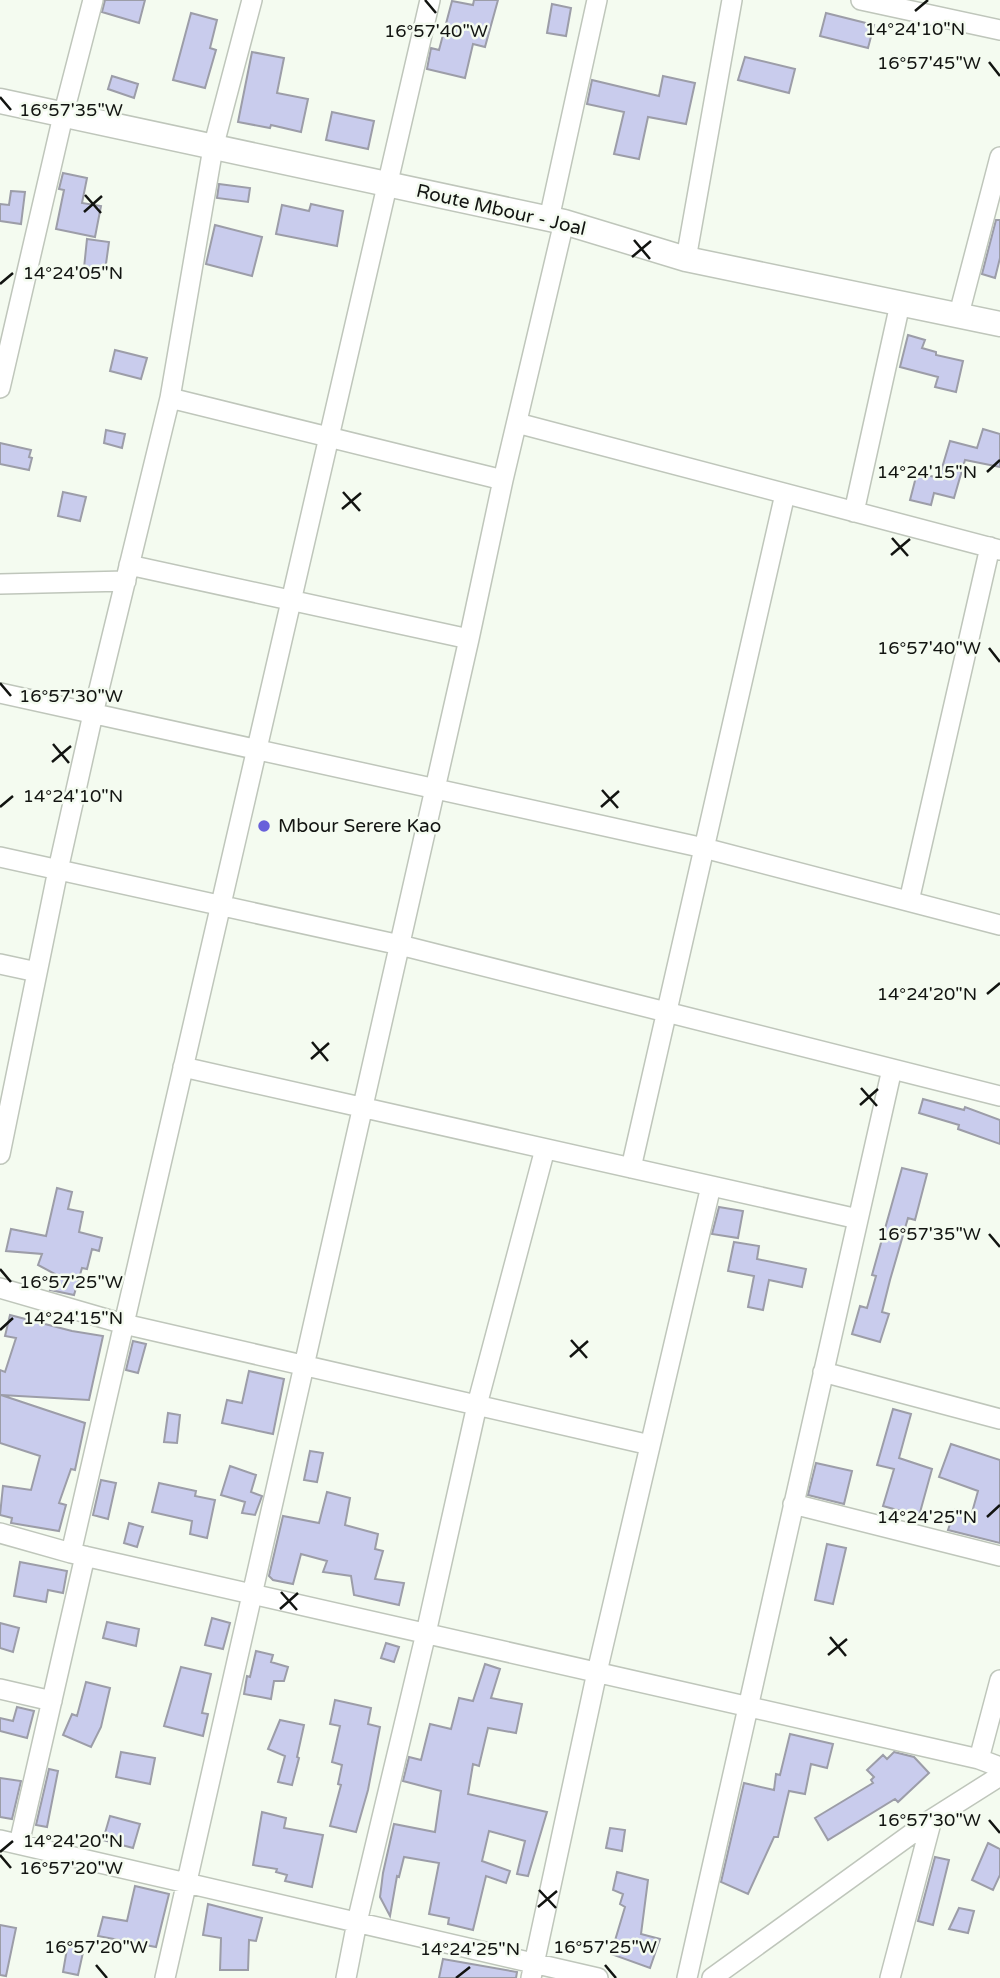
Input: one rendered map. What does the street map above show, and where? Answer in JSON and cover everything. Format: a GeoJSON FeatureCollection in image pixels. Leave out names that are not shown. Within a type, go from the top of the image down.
{"type":"FeatureCollection","features":[{"type":"Feature","properties":{"kind":"main road","name":"Route Mbour - Joal"},"geometry":{"type":"LineString","coordinates":[[0,101],[556,220],[686,258],[1000,324]]}},
{"type":"Feature","properties":{"kind":"street"},"geometry":{"type":"LineString","coordinates":[[0,388],[63,116],[93,0]]}},
{"type":"Feature","properties":{"kind":"street"},"geometry":{"type":"LineString","coordinates":[[1,1147],[93,714],[170,398],[213,148],[252,0]]}},
{"type":"Feature","properties":{"kind":"street"},"geometry":{"type":"LineString","coordinates":[[430,0],[124,1324],[52,1701],[10,1842],[357,1922],[532,1970],[598,1978]]}},
{"type":"Feature","properties":{"kind":"street"},"geometry":{"type":"LineString","coordinates":[[165,1978],[517,423],[597,0]]}},
{"type":"Feature","properties":{"kind":"street"},"geometry":{"type":"LineString","coordinates":[[686,258],[732,0]]}},
{"type":"Feature","properties":{"kind":"street"},"geometry":{"type":"LineString","coordinates":[[861,0],[899,4],[1000,30]]}},
{"type":"Feature","properties":{"kind":"street"},"geometry":{"type":"LineString","coordinates":[[959,314],[1000,157]]}},
{"type":"Feature","properties":{"kind":"street"},"geometry":{"type":"LineString","coordinates":[[854,512],[900,304]]}},
{"type":"Feature","properties":{"kind":"street"},"geometry":{"type":"LineString","coordinates":[[170,398],[503,480]]}},
{"type":"Feature","properties":{"kind":"street"},"geometry":{"type":"LineString","coordinates":[[517,423],[995,549],[909,901]]}},
{"type":"Feature","properties":{"kind":"street"},"geometry":{"type":"LineString","coordinates":[[631,1168],[785,494]]}},
{"type":"Feature","properties":{"kind":"street"},"geometry":{"type":"LineString","coordinates":[[0,584],[128,573],[291,600],[469,639]]}},
{"type":"Feature","properties":{"kind":"street"},"geometry":{"type":"LineString","coordinates":[[0,693],[704,848],[1000,925]]}},
{"type":"Feature","properties":{"kind":"street"},"geometry":{"type":"LineString","coordinates":[[0,857],[400,945],[1000,1096]]}},
{"type":"Feature","properties":{"kind":"street"},"geometry":{"type":"LineString","coordinates":[[0,964],[37,972]]}},
{"type":"Feature","properties":{"kind":"street"},"geometry":{"type":"LineString","coordinates":[[183,1067],[858,1219]]}},
{"type":"Feature","properties":{"kind":"street"},"geometry":{"type":"LineString","coordinates":[[687,1978],[892,1069]]}},
{"type":"Feature","properties":{"kind":"street"},"geometry":{"type":"LineString","coordinates":[[346,1978],[477,1405],[545,1149]]}},
{"type":"Feature","properties":{"kind":"street"},"geometry":{"type":"LineString","coordinates":[[532,1970],[597,1672],[711,1186]]}},
{"type":"Feature","properties":{"kind":"street"},"geometry":{"type":"LineString","coordinates":[[0,1288],[124,1324],[650,1445]]}},
{"type":"Feature","properties":{"kind":"street"},"geometry":{"type":"LineString","coordinates":[[823,1373],[1000,1419]]}},
{"type":"Feature","properties":{"kind":"street"},"geometry":{"type":"LineString","coordinates":[[793,1504],[1000,1556]]}},
{"type":"Feature","properties":{"kind":"street"},"geometry":{"type":"LineString","coordinates":[[0,1533],[78,1554],[979,1759],[1000,1767]]}},
{"type":"Feature","properties":{"kind":"street"},"geometry":{"type":"LineString","coordinates":[[979,1759],[1000,1679]]}},
{"type":"Feature","properties":{"kind":"street"},"geometry":{"type":"LineString","coordinates":[[0,1689],[52,1701]]}},
{"type":"Feature","properties":{"kind":"street"},"geometry":{"type":"LineString","coordinates":[[712,1978],[932,1819],[1000,1776]]}},
{"type":"Feature","properties":{"kind":"street"},"geometry":{"type":"LineString","coordinates":[[890,1978],[932,1819]]}},
{"type":"Feature","properties":{"kind":"building"},"geometry":{"type":"Polygon","coordinates":[[[105,0],[145,0],[139,23],[102,12],[105,0]]]}},
{"type":"Feature","properties":{"kind":"building"},"geometry":{"type":"Polygon","coordinates":[[[474,0],[498,0],[485,47],[473,44],[465,78],[427,69],[431,48],[439,50],[452,1],[473,5],[474,0]]]}},
{"type":"Feature","properties":{"kind":"building"},"geometry":{"type":"Polygon","coordinates":[[[552,4],[571,8],[566,36],[547,33],[552,4]]]}},
{"type":"Feature","properties":{"kind":"building"},"geometry":{"type":"Polygon","coordinates":[[[191,13],[217,20],[210,48],[216,50],[205,88],[173,80],[191,13]]]}},
{"type":"Feature","properties":{"kind":"building"},"geometry":{"type":"Polygon","coordinates":[[[826,13],[874,25],[868,48],[820,36],[826,13]]]}},
{"type":"Feature","properties":{"kind":"building"},"geometry":{"type":"Polygon","coordinates":[[[252,52],[284,58],[277,93],[308,99],[301,132],[271,125],[270,128],[238,122],[252,52]]]}},
{"type":"Feature","properties":{"kind":"building"},"geometry":{"type":"Polygon","coordinates":[[[745,57],[795,69],[789,93],[738,80],[745,57]]]}},
{"type":"Feature","properties":{"kind":"building"},"geometry":{"type":"Polygon","coordinates":[[[112,76],[138,84],[134,98],[108,89],[112,76]]]}},
{"type":"Feature","properties":{"kind":"building"},"geometry":{"type":"Polygon","coordinates":[[[663,76],[695,83],[686,124],[648,117],[639,159],[614,154],[624,112],[587,104],[592,80],[659,96],[663,76]]]}},
{"type":"Feature","properties":{"kind":"building"},"geometry":{"type":"Polygon","coordinates":[[[332,112],[374,121],[368,149],[326,140],[332,112]]]}},
{"type":"Feature","properties":{"kind":"building"},"geometry":{"type":"Polygon","coordinates":[[[63,173],[87,178],[82,203],[101,206],[95,237],[56,229],[64,190],[59,189],[63,173]]]}},
{"type":"Feature","properties":{"kind":"building"},"geometry":{"type":"Polygon","coordinates":[[[219,184],[250,188],[248,202],[217,198],[219,184]]]}},
{"type":"Feature","properties":{"kind":"building"},"geometry":{"type":"Polygon","coordinates":[[[11,191],[25,192],[21,224],[0,221],[0,204],[9,205],[11,191]]]}},
{"type":"Feature","properties":{"kind":"building"},"geometry":{"type":"Polygon","coordinates":[[[311,204],[343,211],[337,246],[276,234],[282,205],[309,211],[311,204]]]}},
{"type":"Feature","properties":{"kind":"building"},"geometry":{"type":"Polygon","coordinates":[[[996,220],[1000,220],[1000,258],[995,278],[982,274],[996,220]]]}},
{"type":"Feature","properties":{"kind":"building"},"geometry":{"type":"Polygon","coordinates":[[[215,225],[262,237],[252,276],[206,264],[215,225]]]}},
{"type":"Feature","properties":{"kind":"building"},"geometry":{"type":"Polygon","coordinates":[[[87,239],[109,242],[105,271],[84,268],[87,239]]]}},
{"type":"Feature","properties":{"kind":"building"},"geometry":{"type":"Polygon","coordinates":[[[908,335],[925,340],[922,348],[936,352],[936,355],[963,361],[956,392],[935,387],[938,377],[900,367],[908,335]]]}},
{"type":"Feature","properties":{"kind":"building"},"geometry":{"type":"Polygon","coordinates":[[[115,350],[147,358],[141,379],[110,371],[115,350]]]}},
{"type":"Feature","properties":{"kind":"building"},"geometry":{"type":"Polygon","coordinates":[[[983,429],[1000,434],[1000,467],[965,460],[954,498],[934,493],[931,505],[910,500],[917,473],[939,478],[950,441],[977,448],[983,429]]]}},
{"type":"Feature","properties":{"kind":"building"},"geometry":{"type":"Polygon","coordinates":[[[106,430],[125,434],[122,448],[104,443],[106,430]]]}},
{"type":"Feature","properties":{"kind":"building"},"geometry":{"type":"Polygon","coordinates":[[[0,443],[31,450],[29,470],[0,464],[0,443]]]}},
{"type":"Feature","properties":{"kind":"building"},"geometry":{"type":"Polygon","coordinates":[[[63,492],[86,497],[80,521],[58,516],[63,492]]]}},
{"type":"Feature","properties":{"kind":"building"},"geometry":{"type":"Polygon","coordinates":[[[923,1099],[964,1110],[965,1107],[1000,1120],[1000,1144],[958,1129],[959,1125],[919,1113],[923,1099]]]}},
{"type":"Feature","properties":{"kind":"building"},"geometry":{"type":"Polygon","coordinates":[[[902,1168],[927,1174],[915,1220],[908,1218],[890,1280],[882,1312],[889,1314],[880,1342],[852,1334],[860,1306],[867,1308],[876,1276],[872,1275],[902,1168]]]}},
{"type":"Feature","properties":{"kind":"building"},"geometry":{"type":"Polygon","coordinates":[[[57,1188],[72,1192],[68,1209],[83,1212],[79,1232],[102,1238],[99,1251],[92,1249],[87,1269],[82,1268],[74,1295],[50,1290],[55,1274],[38,1265],[42,1254],[6,1251],[11,1229],[46,1236],[57,1188]]]}},
{"type":"Feature","properties":{"kind":"building"},"geometry":{"type":"Polygon","coordinates":[[[719,1207],[743,1211],[738,1238],[712,1234],[719,1207]]]}},
{"type":"Feature","properties":{"kind":"building"},"geometry":{"type":"Polygon","coordinates":[[[734,1242],[759,1246],[757,1259],[806,1269],[802,1287],[769,1280],[763,1310],[748,1307],[754,1276],[728,1271],[734,1242]]]}},
{"type":"Feature","properties":{"kind":"building"},"geometry":{"type":"Polygon","coordinates":[[[10,1315],[103,1336],[89,1400],[1,1395],[85,1423],[75,1470],[71,1469],[59,1503],[66,1505],[59,1531],[11,1523],[12,1518],[0,1515],[3,1486],[31,1490],[40,1456],[0,1443],[0,1370],[5,1372],[16,1338],[5,1336],[10,1315]]]}},
{"type":"Feature","properties":{"kind":"building"},"geometry":{"type":"Polygon","coordinates":[[[133,1341],[146,1344],[138,1373],[126,1370],[133,1341]]]}},
{"type":"Feature","properties":{"kind":"building"},"geometry":{"type":"Polygon","coordinates":[[[249,1371],[284,1379],[273,1434],[222,1423],[227,1400],[242,1403],[249,1371]]]}},
{"type":"Feature","properties":{"kind":"building"},"geometry":{"type":"Polygon","coordinates":[[[893,1409],[911,1414],[899,1458],[932,1469],[919,1516],[883,1506],[894,1469],[877,1465],[893,1409]]]}},
{"type":"Feature","properties":{"kind":"building"},"geometry":{"type":"Polygon","coordinates":[[[168,1413],[180,1415],[177,1443],[164,1442],[168,1413]]]}},
{"type":"Feature","properties":{"kind":"building"},"geometry":{"type":"Polygon","coordinates":[[[951,1444],[1000,1460],[1000,1543],[948,1530],[955,1510],[971,1516],[978,1491],[939,1477],[951,1444]]]}},
{"type":"Feature","properties":{"kind":"building"},"geometry":{"type":"Polygon","coordinates":[[[310,1451],[323,1453],[317,1482],[304,1480],[310,1451]]]}},
{"type":"Feature","properties":{"kind":"building"},"geometry":{"type":"Polygon","coordinates":[[[816,1463],[852,1471],[844,1504],[808,1495],[816,1463]]]}},
{"type":"Feature","properties":{"kind":"building"},"geometry":{"type":"Polygon","coordinates":[[[230,1466],[256,1475],[251,1492],[262,1496],[255,1515],[242,1513],[245,1502],[221,1495],[230,1466]]]}},
{"type":"Feature","properties":{"kind":"building"},"geometry":{"type":"Polygon","coordinates":[[[101,1480],[116,1483],[108,1519],[93,1515],[101,1480]]]}},
{"type":"Feature","properties":{"kind":"building"},"geometry":{"type":"Polygon","coordinates":[[[159,1483],[196,1491],[195,1496],[215,1500],[207,1538],[190,1534],[192,1521],[152,1512],[159,1483]]]}},
{"type":"Feature","properties":{"kind":"building"},"geometry":{"type":"Polygon","coordinates":[[[327,1492],[350,1498],[345,1525],[378,1534],[375,1549],[383,1551],[375,1579],[404,1583],[399,1605],[354,1595],[351,1576],[323,1572],[327,1561],[301,1554],[293,1584],[273,1580],[269,1576],[283,1516],[319,1523],[327,1492]]]}},
{"type":"Feature","properties":{"kind":"building"},"geometry":{"type":"Polygon","coordinates":[[[129,1523],[143,1527],[137,1547],[124,1543],[129,1523]]]}},
{"type":"Feature","properties":{"kind":"building"},"geometry":{"type":"Polygon","coordinates":[[[827,1544],[846,1548],[833,1604],[815,1600],[827,1544]]]}},
{"type":"Feature","properties":{"kind":"building"},"geometry":{"type":"Polygon","coordinates":[[[20,1562],[67,1571],[63,1593],[48,1590],[46,1602],[14,1596],[20,1562]]]}},
{"type":"Feature","properties":{"kind":"building"},"geometry":{"type":"Polygon","coordinates":[[[212,1618],[230,1623],[223,1649],[205,1645],[212,1618]]]}},
{"type":"Feature","properties":{"kind":"building"},"geometry":{"type":"Polygon","coordinates":[[[107,1622],[139,1629],[136,1646],[103,1638],[107,1622]]]}},
{"type":"Feature","properties":{"kind":"building"},"geometry":{"type":"Polygon","coordinates":[[[0,1623],[19,1628],[13,1652],[0,1648],[0,1623]]]}},
{"type":"Feature","properties":{"kind":"building"},"geometry":{"type":"Polygon","coordinates":[[[386,1643],[399,1647],[394,1662],[381,1658],[386,1643]]]}},
{"type":"Feature","properties":{"kind":"building"},"geometry":{"type":"Polygon","coordinates":[[[256,1651],[273,1655],[271,1662],[288,1667],[284,1681],[274,1681],[271,1699],[244,1694],[256,1651]]]}},
{"type":"Feature","properties":{"kind":"building"},"geometry":{"type":"Polygon","coordinates":[[[485,1664],[500,1669],[491,1698],[522,1704],[516,1733],[488,1728],[479,1766],[473,1764],[468,1794],[547,1812],[528,1876],[517,1874],[525,1841],[489,1831],[482,1861],[510,1871],[506,1883],[486,1876],[473,1930],[448,1924],[449,1918],[429,1914],[439,1863],[404,1857],[399,1877],[397,1876],[390,1916],[380,1897],[394,1824],[435,1832],[441,1791],[403,1781],[409,1757],[421,1760],[430,1724],[451,1729],[459,1698],[473,1701],[485,1664]]]}},
{"type":"Feature","properties":{"kind":"building"},"geometry":{"type":"Polygon","coordinates":[[[181,1667],[211,1674],[202,1713],[208,1714],[203,1736],[164,1726],[181,1667]]]}},
{"type":"Feature","properties":{"kind":"building"},"geometry":{"type":"Polygon","coordinates":[[[86,1682],[110,1688],[101,1727],[91,1747],[63,1735],[72,1714],[77,1716],[86,1682]]]}},
{"type":"Feature","properties":{"kind":"building"},"geometry":{"type":"Polygon","coordinates":[[[335,1700],[371,1708],[368,1724],[380,1727],[368,1790],[356,1832],[330,1826],[341,1785],[338,1784],[342,1765],[332,1762],[340,1726],[330,1724],[335,1700]]]}},
{"type":"Feature","properties":{"kind":"building"},"geometry":{"type":"Polygon","coordinates":[[[17,1707],[34,1711],[27,1738],[0,1731],[0,1718],[13,1721],[17,1707]]]}},
{"type":"Feature","properties":{"kind":"building"},"geometry":{"type":"Polygon","coordinates":[[[280,1720],[304,1725],[292,1785],[278,1782],[285,1756],[268,1749],[280,1720]]]}},
{"type":"Feature","properties":{"kind":"building"},"geometry":{"type":"Polygon","coordinates":[[[790,1734],[833,1744],[827,1768],[811,1764],[805,1794],[789,1791],[778,1837],[774,1837],[748,1894],[721,1882],[744,1783],[774,1790],[776,1774],[780,1775],[790,1734]]]}},
{"type":"Feature","properties":{"kind":"building"},"geometry":{"type":"Polygon","coordinates":[[[121,1752],[155,1758],[150,1784],[116,1777],[121,1752]]]}},
{"type":"Feature","properties":{"kind":"building"},"geometry":{"type":"Polygon","coordinates":[[[894,1752],[914,1757],[929,1773],[898,1802],[895,1799],[828,1840],[815,1818],[873,1783],[871,1780],[874,1777],[867,1770],[883,1755],[887,1759],[894,1752]]]}},
{"type":"Feature","properties":{"kind":"building"},"geometry":{"type":"Polygon","coordinates":[[[49,1769],[58,1771],[47,1827],[36,1825],[49,1769]]]}},
{"type":"Feature","properties":{"kind":"building"},"geometry":{"type":"Polygon","coordinates":[[[0,1778],[21,1781],[12,1819],[0,1817],[0,1778]]]}},
{"type":"Feature","properties":{"kind":"building"},"geometry":{"type":"Polygon","coordinates":[[[262,1812],[286,1818],[284,1828],[323,1835],[312,1887],[285,1881],[287,1875],[276,1872],[277,1869],[253,1865],[262,1812]]]}},
{"type":"Feature","properties":{"kind":"building"},"geometry":{"type":"Polygon","coordinates":[[[110,1816],[140,1824],[133,1848],[103,1840],[110,1816]]]}},
{"type":"Feature","properties":{"kind":"building"},"geometry":{"type":"Polygon","coordinates":[[[610,1828],[625,1830],[622,1851],[606,1848],[610,1828]]]}},
{"type":"Feature","properties":{"kind":"building"},"geometry":{"type":"Polygon","coordinates":[[[988,1843],[1000,1849],[1000,1875],[993,1890],[972,1880],[988,1843]]]}},
{"type":"Feature","properties":{"kind":"building"},"geometry":{"type":"Polygon","coordinates":[[[935,1857],[949,1860],[933,1925],[918,1921],[935,1857]]]}},
{"type":"Feature","properties":{"kind":"building"},"geometry":{"type":"Polygon","coordinates":[[[617,1872],[648,1880],[641,1934],[660,1939],[650,1968],[611,1954],[625,1907],[620,1904],[623,1894],[613,1890],[617,1872]]]}},
{"type":"Feature","properties":{"kind":"building"},"geometry":{"type":"Polygon","coordinates":[[[135,1886],[169,1894],[156,1947],[98,1936],[103,1917],[127,1921],[135,1886]]]}},
{"type":"Feature","properties":{"kind":"building"},"geometry":{"type":"Polygon","coordinates":[[[208,1904],[262,1918],[256,1941],[249,1940],[248,1970],[220,1970],[221,1938],[203,1935],[208,1904]]]}},
{"type":"Feature","properties":{"kind":"building"},"geometry":{"type":"Polygon","coordinates":[[[959,1908],[974,1911],[968,1933],[949,1929],[959,1908]]]}},
{"type":"Feature","properties":{"kind":"building"},"geometry":{"type":"Polygon","coordinates":[[[0,1925],[16,1928],[6,1976],[0,1975],[0,1925]]]}},
{"type":"Feature","properties":{"kind":"building"},"geometry":{"type":"Polygon","coordinates":[[[68,1943],[84,1948],[78,1975],[63,1972],[68,1943]]]}},
{"type":"Feature","properties":{"kind":"building"},"geometry":{"type":"Polygon","coordinates":[[[443,1959],[517,1972],[516,1978],[439,1978],[443,1959]]]}},
{"type":"Feature","properties":{"kind":"place","name":"Mbour Serere Kao"},"geometry":{"type":"Point","coordinates":[264,826]}}]}
